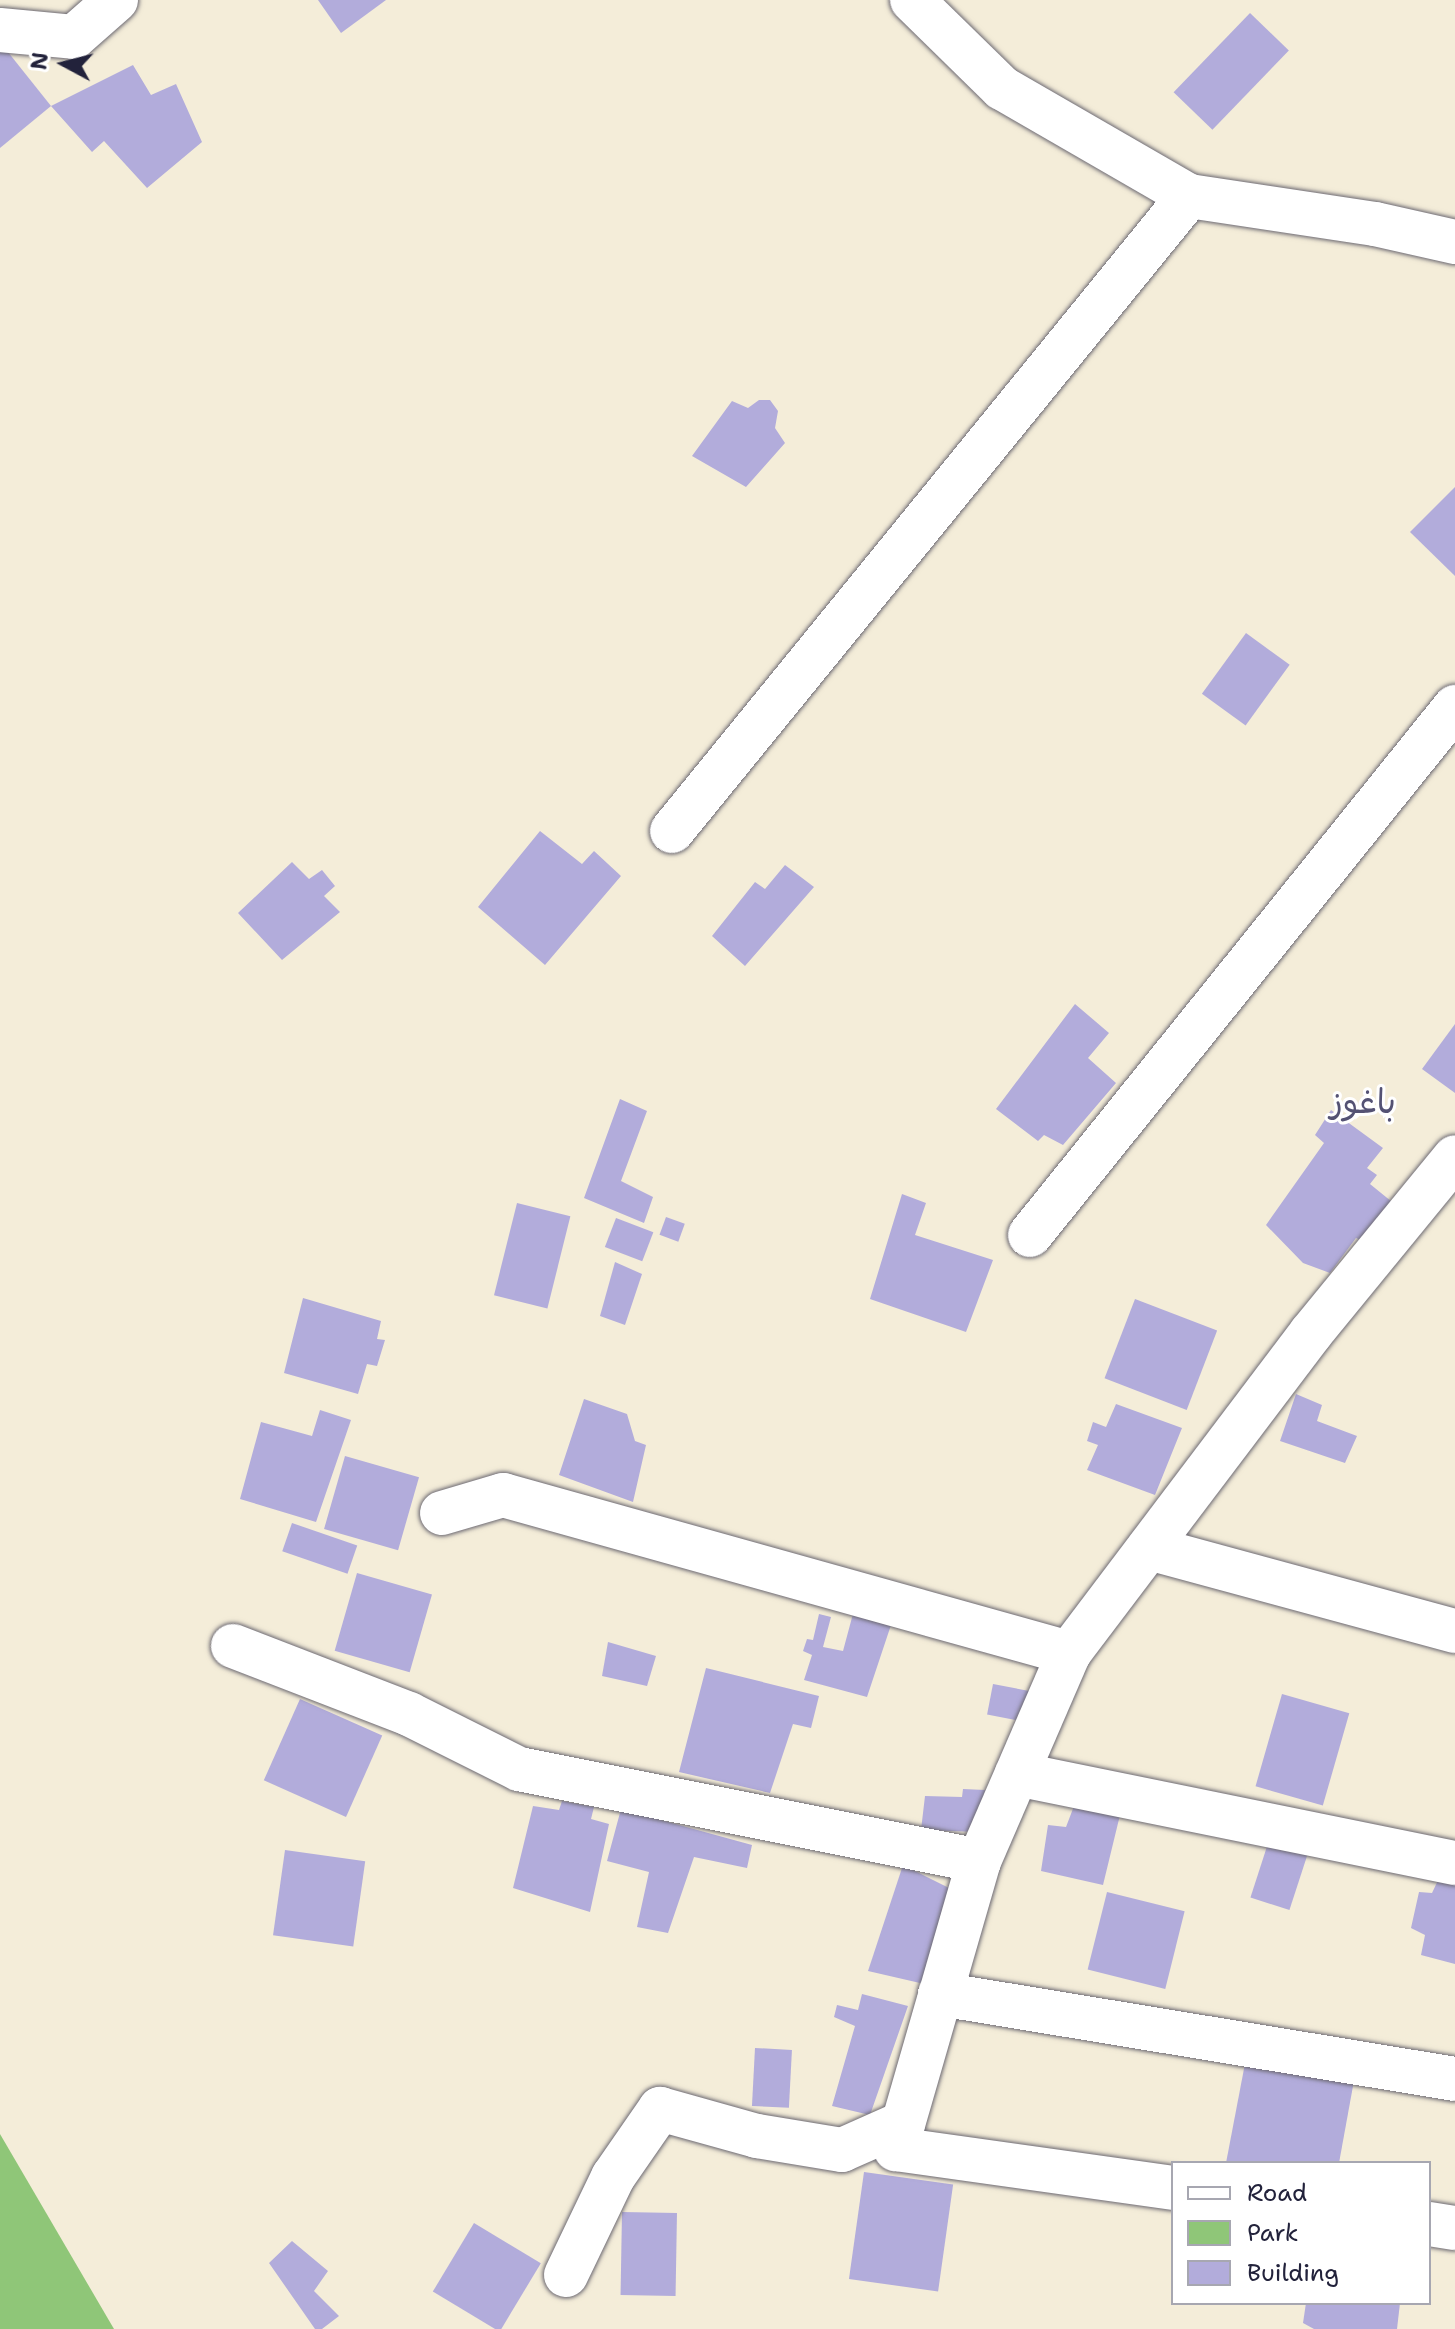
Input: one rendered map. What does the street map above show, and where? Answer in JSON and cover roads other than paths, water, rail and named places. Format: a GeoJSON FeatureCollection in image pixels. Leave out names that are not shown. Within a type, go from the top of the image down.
{"type":"FeatureCollection","features":[{"type":"Feature","properties":{"kind":"street"},"geometry":{"type":"LineString","coordinates":[[0,30],[74,37],[116,0]]}},
{"type":"Feature","properties":{"kind":"street"},"geometry":{"type":"LineString","coordinates":[[912,0],[1002,88],[1189,196],[1375,224],[1455,242]]}},
{"type":"Feature","properties":{"kind":"street"},"geometry":{"type":"LineString","coordinates":[[672,831],[1189,196]]}},
{"type":"Feature","properties":{"kind":"street"},"geometry":{"type":"LineString","coordinates":[[1030,1235],[1455,707]]}},
{"type":"Feature","properties":{"kind":"street"},"geometry":{"type":"LineString","coordinates":[[1171,2188],[896,2149],[979,1861],[1069,1653],[1311,1333],[1455,1157]]}},
{"type":"Feature","properties":{"kind":"street"},"geometry":{"type":"LineString","coordinates":[[442,1513],[503,1495],[1069,1653]]}},
{"type":"Feature","properties":{"kind":"street"},"geometry":{"type":"LineString","coordinates":[[1149,1548],[1455,1631]]}},
{"type":"Feature","properties":{"kind":"street"},"geometry":{"type":"LineString","coordinates":[[233,1646],[409,1714],[519,1769],[979,1861]]}},
{"type":"Feature","properties":{"kind":"street"},"geometry":{"type":"LineString","coordinates":[[1017,1774],[1455,1863]]}},
{"type":"Feature","properties":{"kind":"street"},"geometry":{"type":"LineString","coordinates":[[940,1994],[1455,2079]]}},
{"type":"Feature","properties":{"kind":"street"},"geometry":{"type":"LineString","coordinates":[[566,2275],[613,2177],[660,2109],[757,2136],[842,2150],[903,2123]]}},
{"type":"Feature","properties":{"kind":"street"},"geometry":{"type":"LineString","coordinates":[[1431,2224],[1455,2228]]}},
{"type":"Feature","properties":{"kind":"district","name":"باغوز"},"geometry":{"type":"Point","coordinates":[1363,1102]}}]}
